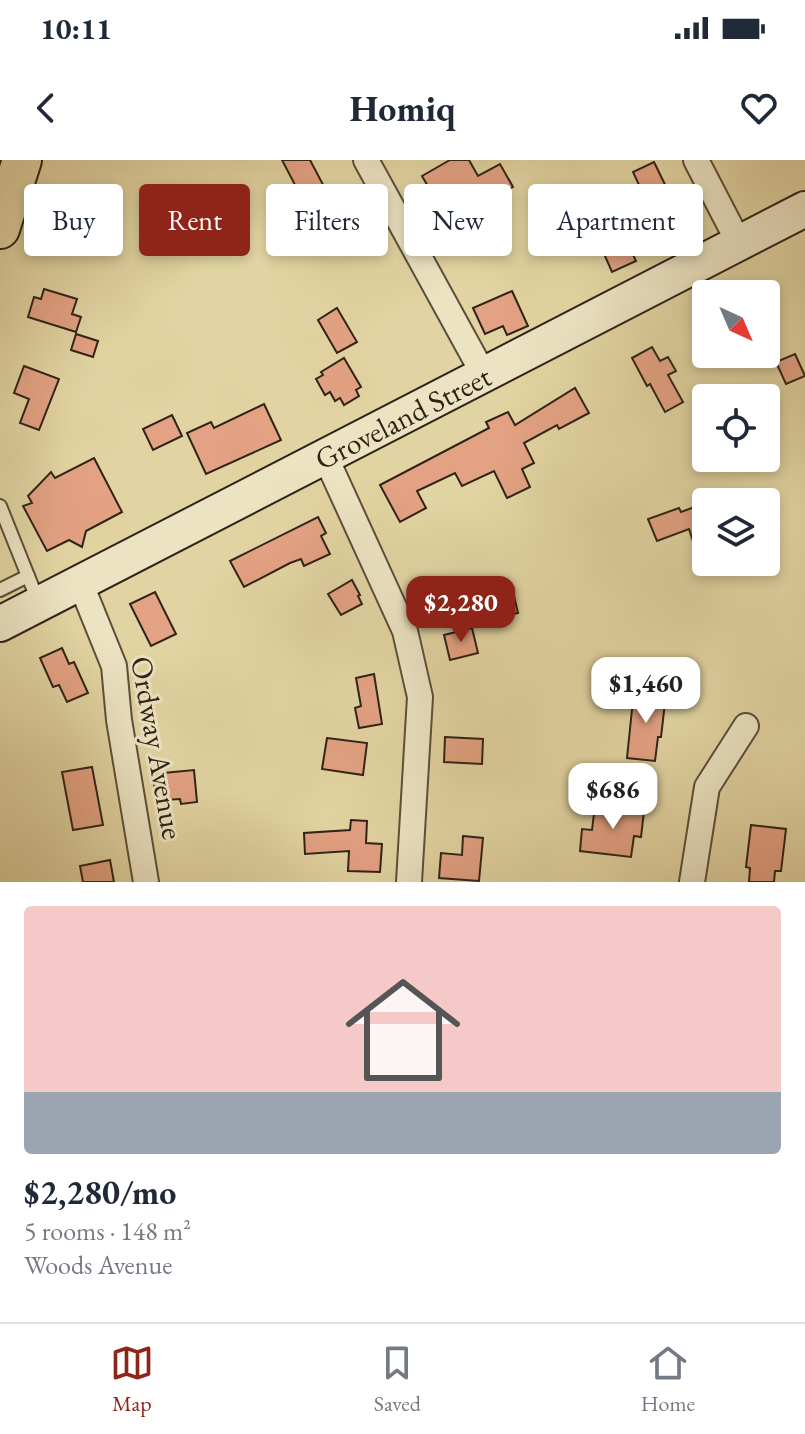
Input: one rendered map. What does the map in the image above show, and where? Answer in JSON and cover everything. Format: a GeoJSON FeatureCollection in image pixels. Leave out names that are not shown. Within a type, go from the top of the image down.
{"type":"FeatureCollection","features":[{"type":"Feature","properties":{"kind":"main road"},"geometry":{"type":"LineString","coordinates":[[0,229],[12,176]]}},
{"type":"Feature","properties":{"kind":"main road","name":"Groveland Street"},"geometry":{"type":"LineString","coordinates":[[0,624],[34,590],[80,582],[805,209]]}},
{"type":"Feature","properties":{"kind":"street"},"geometry":{"type":"LineString","coordinates":[[366,160],[484,375]]}},
{"type":"Feature","properties":{"kind":"street"},"geometry":{"type":"LineString","coordinates":[[696,160],[739,243]]}},
{"type":"Feature","properties":{"kind":"street"},"geometry":{"type":"LineString","coordinates":[[326,458],[405,631],[420,697],[409,882]]}},
{"type":"Feature","properties":{"kind":"street","name":"Ordway Avenue"},"geometry":{"type":"LineString","coordinates":[[80,582],[114,666],[119,720],[146,882]]}},
{"type":"Feature","properties":{"kind":"street"},"geometry":{"type":"LineString","coordinates":[[692,882],[707,787],[746,726]]}},
{"type":"Feature","properties":{"kind":"lane"},"geometry":{"type":"LineString","coordinates":[[0,506],[34,590],[0,590]]}},
{"type":"Feature","properties":{"kind":"building"},"geometry":{"type":"Polygon","coordinates":[[[282,160],[310,160],[323,184],[295,184],[282,160]]]}},
{"type":"Feature","properties":{"kind":"building"},"geometry":{"type":"Polygon","coordinates":[[[450,160],[469,160],[478,176],[500,164],[511,184],[427,184],[422,176],[450,160]]]}},
{"type":"Feature","properties":{"kind":"building"},"geometry":{"type":"Polygon","coordinates":[[[654,162],[665,184],[639,184],[633,172],[654,162]]]}},
{"type":"Feature","properties":{"kind":"building"},"geometry":{"type":"Polygon","coordinates":[[[605,256],[634,256],[636,261],[612,272],[605,256]]]}},
{"type":"Feature","properties":{"kind":"building"},"geometry":{"type":"Polygon","coordinates":[[[44,289],[77,299],[72,314],[81,317],[76,332],[28,317],[34,297],[41,299],[44,289]]]}},
{"type":"Feature","properties":{"kind":"building"},"geometry":{"type":"Polygon","coordinates":[[[512,291],[528,326],[507,335],[503,326],[485,334],[473,308],[512,291]]]}},
{"type":"Feature","properties":{"kind":"building"},"geometry":{"type":"Polygon","coordinates":[[[337,308],[357,342],[337,353],[318,320],[337,308]]]}},
{"type":"Feature","properties":{"kind":"building"},"geometry":{"type":"Polygon","coordinates":[[[76,334],[98,341],[93,357],[71,350],[76,334]]]}},
{"type":"Feature","properties":{"kind":"building"},"geometry":{"type":"Polygon","coordinates":[[[652,347],[660,361],[668,357],[676,371],[668,375],[683,402],[665,412],[632,358],[652,347]]]}},
{"type":"Feature","properties":{"kind":"building"},"geometry":{"type":"Polygon","coordinates":[[[795,354],[805,376],[786,384],[779,368],[780,360],[795,354]]]}},
{"type":"Feature","properties":{"kind":"building"},"geometry":{"type":"Polygon","coordinates":[[[344,358],[361,387],[356,390],[359,396],[344,405],[340,398],[335,401],[330,392],[325,395],[316,379],[323,375],[321,372],[344,358]]]}},
{"type":"Feature","properties":{"kind":"building"},"geometry":{"type":"Polygon","coordinates":[[[24,366],[59,379],[39,430],[20,423],[29,399],[14,393],[24,366]]]}},
{"type":"Feature","properties":{"kind":"building"},"geometry":{"type":"Polygon","coordinates":[[[575,388],[589,413],[559,429],[557,425],[524,443],[534,463],[522,469],[530,487],[507,498],[494,471],[462,486],[455,473],[417,491],[426,508],[400,522],[380,485],[489,428],[486,422],[508,412],[515,425],[575,388]]]}},
{"type":"Feature","properties":{"kind":"building"},"geometry":{"type":"Polygon","coordinates":[[[264,404],[281,440],[206,474],[187,433],[211,422],[214,428],[264,404]]]}},
{"type":"Feature","properties":{"kind":"building"},"geometry":{"type":"Polygon","coordinates":[[[172,415],[182,436],[153,450],[143,429],[172,415]]]}},
{"type":"Feature","properties":{"kind":"building"},"geometry":{"type":"Polygon","coordinates":[[[94,458],[122,512],[86,531],[82,547],[69,540],[47,551],[23,506],[32,503],[28,496],[51,472],[55,478],[94,458]]]}},
{"type":"Feature","properties":{"kind":"building"},"geometry":{"type":"Polygon","coordinates":[[[679,508],[681,512],[692,508],[692,538],[689,529],[657,541],[648,519],[679,508]]]}},
{"type":"Feature","properties":{"kind":"building"},"geometry":{"type":"Polygon","coordinates":[[[318,517],[326,533],[321,536],[330,554],[304,566],[301,559],[290,563],[244,587],[230,561],[318,517]]]}},
{"type":"Feature","properties":{"kind":"building"},"geometry":{"type":"Polygon","coordinates":[[[352,580],[362,604],[341,615],[328,594],[352,580]]]}},
{"type":"Feature","properties":{"kind":"building"},"geometry":{"type":"Polygon","coordinates":[[[155,592],[176,634],[151,646],[130,604],[155,592]]]}},
{"type":"Feature","properties":{"kind":"building"},"geometry":{"type":"Polygon","coordinates":[[[514,596],[518,613],[485,620],[482,604],[514,596]]]}},
{"type":"Feature","properties":{"kind":"building"},"geometry":{"type":"Polygon","coordinates":[[[472,628],[478,653],[450,660],[444,635],[472,628]]]}},
{"type":"Feature","properties":{"kind":"building"},"geometry":{"type":"Polygon","coordinates":[[[62,648],[69,664],[74,662],[88,693],[67,702],[59,685],[53,687],[40,658],[62,648]]]}},
{"type":"Feature","properties":{"kind":"building"},"geometry":{"type":"Polygon","coordinates":[[[374,674],[382,724],[359,728],[355,708],[361,706],[356,678],[374,674]]]}},
{"type":"Feature","properties":{"kind":"building"},"geometry":{"type":"Polygon","coordinates":[[[634,690],[666,694],[655,761],[627,758],[634,690]]]}},
{"type":"Feature","properties":{"kind":"building"},"geometry":{"type":"Polygon","coordinates":[[[445,737],[483,739],[482,764],[444,762],[445,737]]]}},
{"type":"Feature","properties":{"kind":"building"},"geometry":{"type":"Polygon","coordinates":[[[327,738],[367,743],[363,775],[322,769],[327,738]]]}},
{"type":"Feature","properties":{"kind":"building"},"geometry":{"type":"Polygon","coordinates":[[[92,767],[103,825],[73,830],[62,772],[92,767]]]}},
{"type":"Feature","properties":{"kind":"building"},"geometry":{"type":"Polygon","coordinates":[[[194,770],[197,802],[181,804],[180,799],[165,800],[164,791],[155,792],[153,774],[194,770]]]}},
{"type":"Feature","properties":{"kind":"building"},"geometry":{"type":"Polygon","coordinates":[[[595,805],[644,811],[641,837],[634,836],[631,857],[580,851],[582,829],[592,830],[595,805]]]}},
{"type":"Feature","properties":{"kind":"building"},"geometry":{"type":"Polygon","coordinates":[[[351,820],[367,821],[366,843],[382,844],[380,872],[348,871],[349,851],[305,854],[304,833],[350,830],[351,820]]]}},
{"type":"Feature","properties":{"kind":"building"},"geometry":{"type":"Polygon","coordinates":[[[751,825],[786,829],[781,871],[775,871],[774,882],[749,882],[750,868],[746,867],[751,825]]]}},
{"type":"Feature","properties":{"kind":"building"},"geometry":{"type":"Polygon","coordinates":[[[463,836],[483,838],[479,881],[439,878],[441,853],[462,855],[463,836]]]}},
{"type":"Feature","properties":{"kind":"building"},"geometry":{"type":"Polygon","coordinates":[[[110,860],[114,882],[83,882],[80,866],[110,860]]]}}]}
